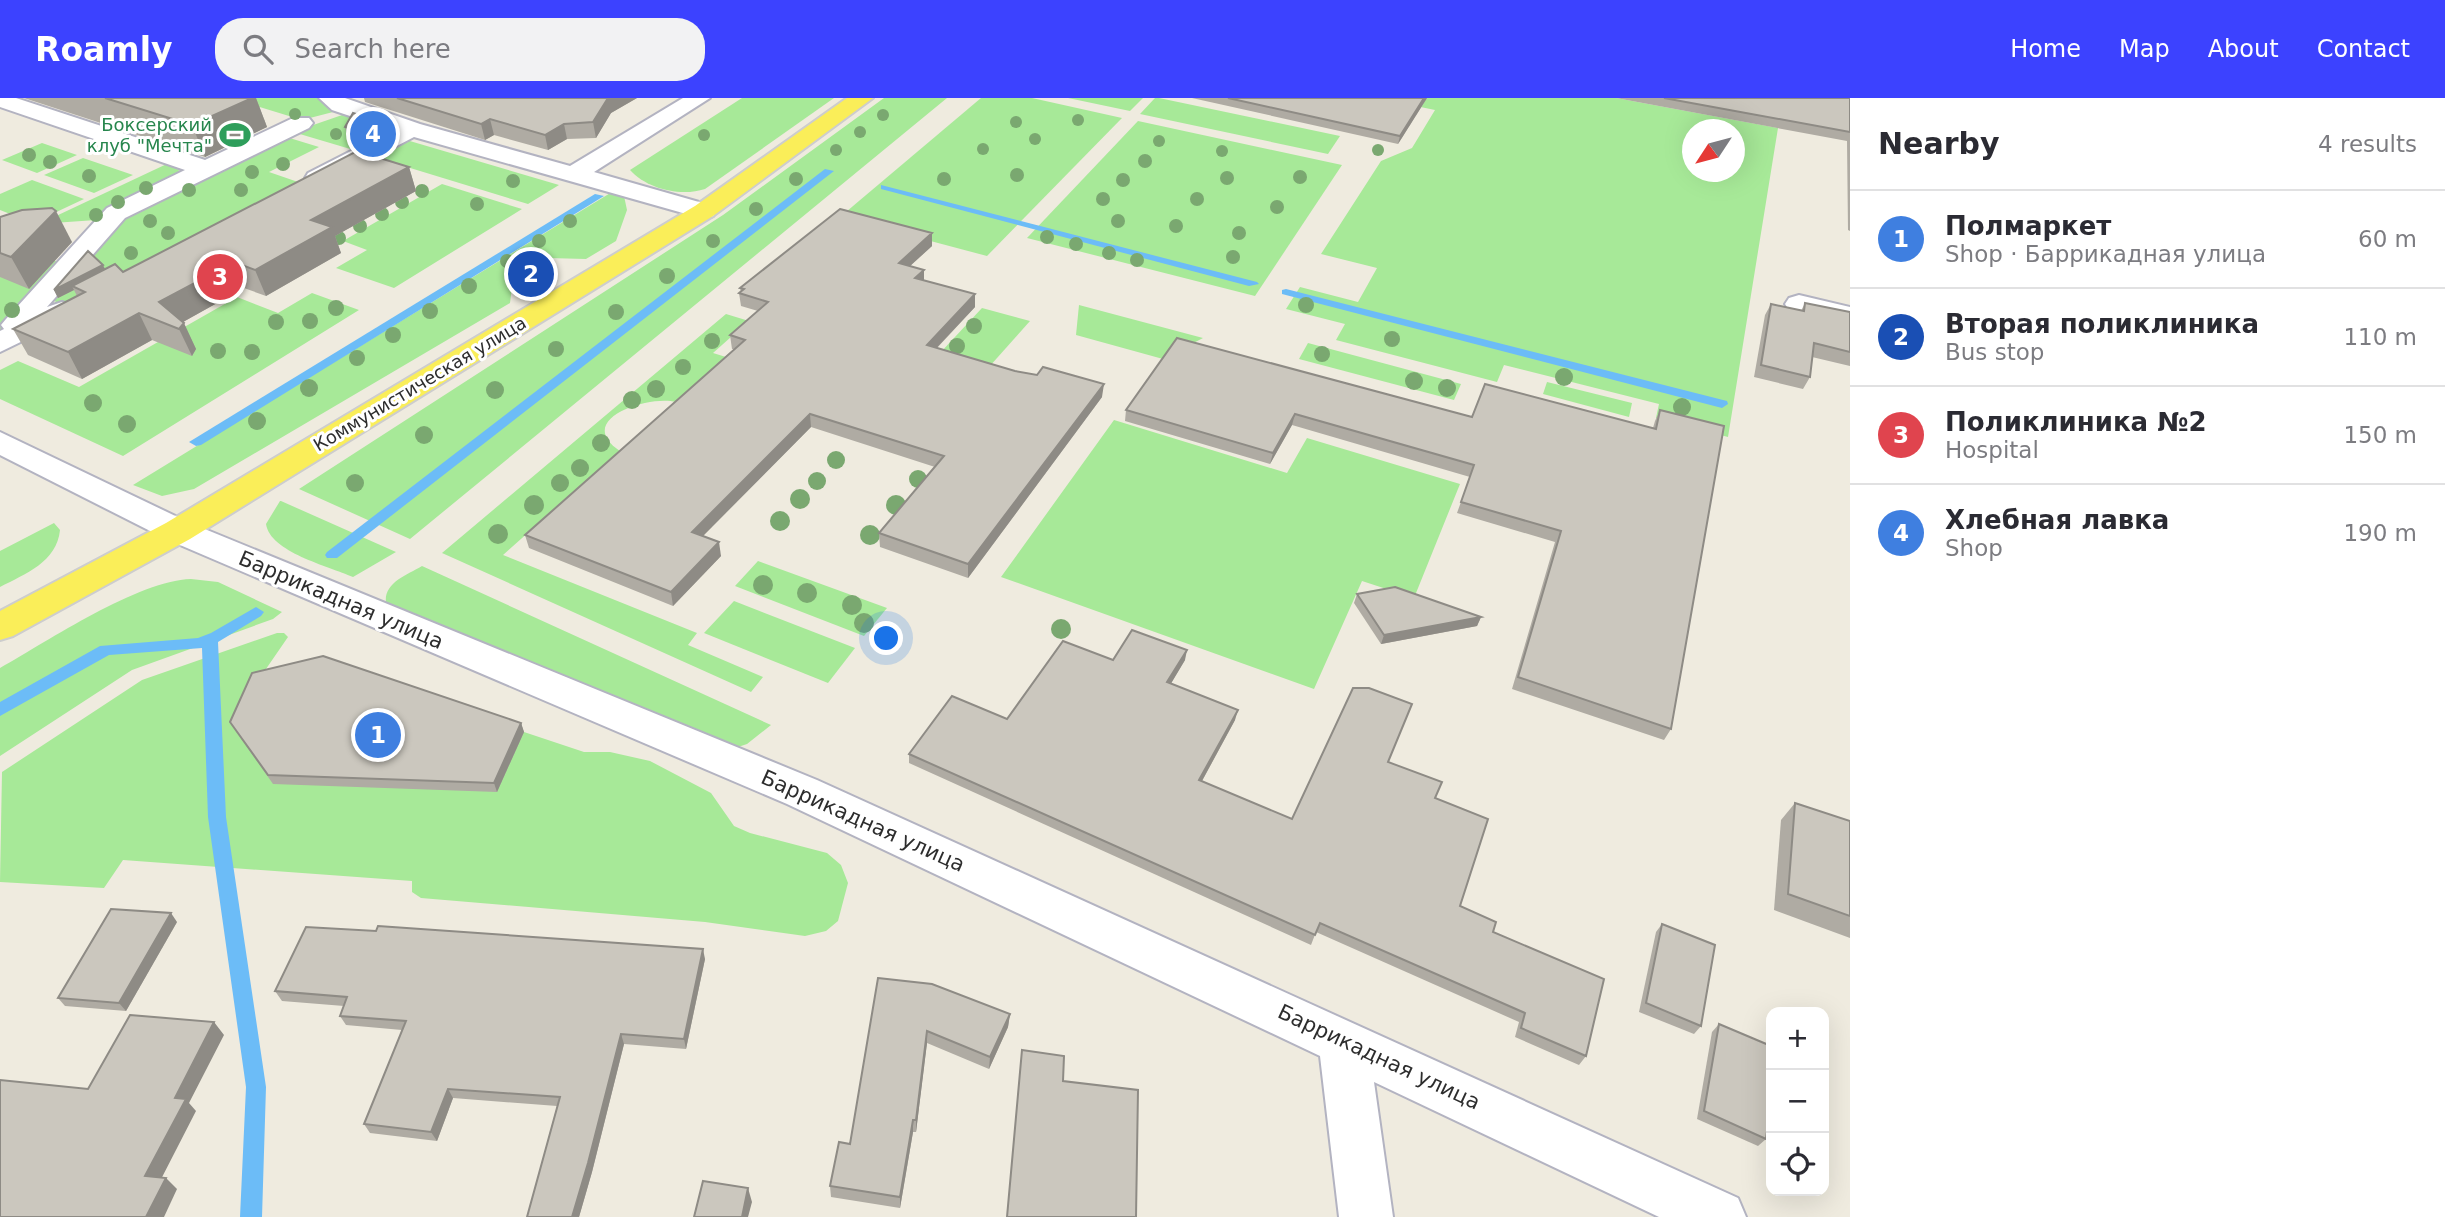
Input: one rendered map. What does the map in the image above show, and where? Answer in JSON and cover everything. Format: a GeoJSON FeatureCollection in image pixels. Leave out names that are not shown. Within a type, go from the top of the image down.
{"type":"FeatureCollection","features":[{"type":"Feature","properties":{"kind":"main road","name":"Коммунистическая улица"},"geometry":{"type":"LineString","coordinates":[[0,627],[178,531],[704,211],[862,98]]}},
{"type":"Feature","properties":{"kind":"street"},"geometry":{"type":"LineString","coordinates":[[330,98],[340,105],[412,129],[704,211]]}},
{"type":"Feature","properties":{"kind":"street"},"geometry":{"type":"LineString","coordinates":[[0,100],[207,169]]}},
{"type":"Feature","properties":{"kind":"street"},"geometry":{"type":"LineString","coordinates":[[660,101],[692,103]]}},
{"type":"Feature","properties":{"kind":"street"},"geometry":{"type":"LineString","coordinates":[[574,174],[692,103]]}},
{"type":"Feature","properties":{"kind":"street"},"geometry":{"type":"LineString","coordinates":[[0,125],[34,111]]}},
{"type":"Feature","properties":{"kind":"street"},"geometry":{"type":"LineString","coordinates":[[0,343],[116,213],[301,123],[265,112]]}},
{"type":"Feature","properties":{"kind":"street"},"geometry":{"type":"LineString","coordinates":[[295,189],[412,129]]}},
{"type":"Feature","properties":{"kind":"street"},"geometry":{"type":"LineString","coordinates":[[67,229],[104,227]]}},
{"type":"Feature","properties":{"kind":"street"},"geometry":{"type":"LineString","coordinates":[[0,343],[86,298]]}},
{"type":"Feature","properties":{"kind":"street"},"geometry":{"type":"LineString","coordinates":[[1799,304],[1850,316]]}},
{"type":"Feature","properties":{"kind":"street","name":"Баррикадная улица"},"geometry":{"type":"LineString","coordinates":[[0,442],[178,531],[346,604],[802,792],[1343,1040],[1719,1217]]}},
{"type":"Feature","properties":{"kind":"street"},"geometry":{"type":"LineString","coordinates":[[1343,1040],[1366,1217]]}},
{"type":"Feature","properties":{"kind":"green space"},"geometry":{"type":"Polygon","coordinates":[[[230,98],[321,98],[337,111],[302,120],[230,98]]]}},
{"type":"Feature","properties":{"kind":"green space"},"geometry":{"type":"Polygon","coordinates":[[[742,98],[834,98],[705,189],[686,192],[665,190],[637,177],[630,170],[742,98]]]}},
{"type":"Feature","properties":{"kind":"green space"},"geometry":{"type":"Polygon","coordinates":[[[884,98],[947,98],[410,539],[299,489],[723,215],[884,98]]]}},
{"type":"Feature","properties":{"kind":"green space"},"geometry":{"type":"Polygon","coordinates":[[[981,98],[1032,98],[1122,118],[987,256],[840,217],[981,98]]]}},
{"type":"Feature","properties":{"kind":"green space"},"geometry":{"type":"Polygon","coordinates":[[[1068,98],[1143,98],[1130,111],[1068,98]]]}},
{"type":"Feature","properties":{"kind":"green space"},"geometry":{"type":"Polygon","coordinates":[[[1155,98],[1340,136],[1328,154],[1140,114],[1155,98]]]}},
{"type":"Feature","properties":{"kind":"green space"},"geometry":{"type":"Polygon","coordinates":[[[1377,98],[1616,98],[1729,119],[1682,119],[1682,182],[1745,182],[1745,122],[1778,128],[1728,437],[1656,418],[1659,404],[1504,365],[1497,382],[1336,340],[1345,324],[1286,309],[1300,287],[1358,302],[1377,268],[1321,254],[1381,161],[1412,148],[1435,110],[1377,98]]]}},
{"type":"Feature","properties":{"kind":"green space"},"geometry":{"type":"Polygon","coordinates":[[[345,114],[397,131],[357,151],[293,132],[345,114]]]}},
{"type":"Feature","properties":{"kind":"green space"},"geometry":{"type":"Polygon","coordinates":[[[1138,121],[1342,165],[1255,296],[1027,238],[1138,121]]]}},
{"type":"Feature","properties":{"kind":"green space"},"geometry":{"type":"Polygon","coordinates":[[[283,136],[319,147],[269,172],[298,182],[62,304],[48,299],[124,214],[283,136]]]}},
{"type":"Feature","properties":{"kind":"green space"},"geometry":{"type":"Polygon","coordinates":[[[403,139],[559,185],[528,204],[371,156],[403,139]]]}},
{"type":"Feature","properties":{"kind":"green space"},"geometry":{"type":"Polygon","coordinates":[[[42,143],[77,155],[37,173],[2,160],[42,143]]]}},
{"type":"Feature","properties":{"kind":"green space"},"geometry":{"type":"Polygon","coordinates":[[[83,158],[133,175],[94,193],[44,175],[83,158]]]}},
{"type":"Feature","properties":{"kind":"green space"},"geometry":{"type":"Polygon","coordinates":[[[171,162],[184,176],[96,220],[39,224],[171,162]]]}},
{"type":"Feature","properties":{"kind":"green space"},"geometry":{"type":"Polygon","coordinates":[[[32,180],[84,199],[33,223],[0,210],[0,194],[32,180]]]}},
{"type":"Feature","properties":{"kind":"green space"},"geometry":{"type":"Polygon","coordinates":[[[442,184],[522,209],[394,288],[336,268],[367,250],[343,241],[442,184]]]}},
{"type":"Feature","properties":{"kind":"green space"},"geometry":{"type":"Polygon","coordinates":[[[612,192],[624,196],[627,210],[616,241],[586,259],[548,258],[513,279],[510,303],[194,489],[162,496],[133,485],[612,192]]]}},
{"type":"Feature","properties":{"kind":"green space"},"geometry":{"type":"Polygon","coordinates":[[[0,254],[53,260],[64,265],[0,336],[0,254]]]}},
{"type":"Feature","properties":{"kind":"green space"},"geometry":{"type":"Polygon","coordinates":[[[312,293],[359,310],[123,456],[0,399],[0,370],[18,361],[79,387],[237,297],[278,313],[312,293]]]}},
{"type":"Feature","properties":{"kind":"green space"},"geometry":{"type":"Polygon","coordinates":[[[1079,305],[1203,338],[1163,359],[1076,335],[1079,305]]]}},
{"type":"Feature","properties":{"kind":"green space"},"geometry":{"type":"Polygon","coordinates":[[[982,308],[1030,321],[989,367],[940,353],[982,308]]]}},
{"type":"Feature","properties":{"kind":"green space"},"geometry":{"type":"Polygon","coordinates":[[[726,314],[749,321],[713,353],[726,357],[676,402],[648,402],[633,406],[609,420],[605,429],[608,440],[620,451],[503,555],[697,633],[688,645],[763,677],[751,692],[442,553],[726,314]]]}},
{"type":"Feature","properties":{"kind":"green space"},"geometry":{"type":"Polygon","coordinates":[[[1308,343],[1461,384],[1454,400],[1299,359],[1308,343]]]}},
{"type":"Feature","properties":{"kind":"green space"},"geometry":{"type":"Polygon","coordinates":[[[1547,382],[1632,403],[1629,417],[1543,394],[1547,382]]]}},
{"type":"Feature","properties":{"kind":"green space"},"geometry":{"type":"Polygon","coordinates":[[[1114,420],[1287,473],[1307,438],[1460,484],[1414,598],[1362,581],[1314,689],[1001,577],[1114,420]]]}},
{"type":"Feature","properties":{"kind":"green space"},"geometry":{"type":"Polygon","coordinates":[[[280,501],[396,552],[353,577],[302,557],[278,543],[266,524],[280,501]]]}},
{"type":"Feature","properties":{"kind":"green space"},"geometry":{"type":"Polygon","coordinates":[[[54,523],[60,530],[53,551],[38,566],[0,587],[0,551],[54,523]]]}},
{"type":"Feature","properties":{"kind":"green space"},"geometry":{"type":"Polygon","coordinates":[[[758,561],[887,608],[864,636],[735,586],[758,561]]]}},
{"type":"Feature","properties":{"kind":"green space"},"geometry":{"type":"Polygon","coordinates":[[[422,566],[771,725],[747,744],[732,749],[387,608],[387,593],[395,582],[422,566]]]}},
{"type":"Feature","properties":{"kind":"green space"},"geometry":{"type":"Polygon","coordinates":[[[191,579],[218,582],[282,612],[273,619],[132,670],[0,756],[0,668],[120,601],[169,582],[191,579]]]}},
{"type":"Feature","properties":{"kind":"green space"},"geometry":{"type":"Polygon","coordinates":[[[734,601],[855,648],[828,683],[704,633],[734,601]]]}},
{"type":"Feature","properties":{"kind":"green space"},"geometry":{"type":"Polygon","coordinates":[[[277,633],[284,633],[288,637],[257,682],[524,732],[584,752],[610,752],[650,761],[711,793],[734,826],[750,833],[827,853],[841,865],[848,883],[838,921],[826,931],[805,936],[705,922],[421,898],[412,892],[412,881],[123,860],[104,888],[0,882],[2,772],[142,680],[277,633]]]}},
{"type":"Feature","properties":{"kind":"building"},"geometry":{"type":"Polygon","coordinates":[[[105,98],[252,98],[192,125],[105,98]]]}},
{"type":"Feature","properties":{"kind":"building"},"geometry":{"type":"Polygon","coordinates":[[[397,98],[608,98],[593,122],[564,124],[545,135],[490,119],[481,124],[397,98]]]}},
{"type":"Feature","properties":{"kind":"building"},"geometry":{"type":"Polygon","coordinates":[[[1228,98],[1424,98],[1400,136],[1228,98]]]}},
{"type":"Feature","properties":{"kind":"building"},"geometry":{"type":"Polygon","coordinates":[[[1664,98],[1850,98],[1850,132],[1664,98]]]}},
{"type":"Feature","properties":{"kind":"building"},"geometry":{"type":"Polygon","coordinates":[[[353,113],[383,123],[364,133],[345,127],[353,113]]]}},
{"type":"Feature","properties":{"kind":"building"},"geometry":{"type":"Polygon","coordinates":[[[357,151],[409,167],[311,220],[332,227],[255,270],[234,262],[159,302],[184,323],[179,329],[139,313],[68,352],[13,329],[85,292],[72,286],[115,264],[123,272],[357,151]]]}},
{"type":"Feature","properties":{"kind":"building"},"geometry":{"type":"Polygon","coordinates":[[[52,208],[56,211],[11,257],[0,253],[0,217],[22,210],[52,208]]]}},
{"type":"Feature","properties":{"kind":"building"},"geometry":{"type":"Polygon","coordinates":[[[840,209],[932,233],[899,263],[924,270],[915,278],[975,294],[927,345],[1015,371],[1037,375],[1043,367],[1104,384],[968,564],[879,533],[944,456],[810,414],[692,532],[719,542],[671,592],[525,535],[745,340],[730,335],[768,302],[739,293],[744,289],[740,288],[840,209]]]}},
{"type":"Feature","properties":{"kind":"building"},"geometry":{"type":"Polygon","coordinates":[[[88,251],[103,265],[54,290],[88,251]]]}},
{"type":"Feature","properties":{"kind":"building"},"geometry":{"type":"Polygon","coordinates":[[[1805,303],[1850,312],[1850,352],[1814,343],[1810,377],[1761,365],[1771,304],[1804,311],[1805,303]]]}},
{"type":"Feature","properties":{"kind":"building"},"geometry":{"type":"Polygon","coordinates":[[[1177,338],[1472,417],[1485,384],[1656,429],[1660,410],[1724,426],[1671,729],[1518,677],[1561,531],[1461,502],[1474,465],[1295,414],[1273,453],[1126,410],[1177,338]]]}},
{"type":"Feature","properties":{"kind":"building"},"geometry":{"type":"Polygon","coordinates":[[[1395,587],[1481,617],[1384,635],[1357,594],[1395,587]]]}},
{"type":"Feature","properties":{"kind":"building"},"geometry":{"type":"Polygon","coordinates":[[[1132,630],[1187,650],[1167,682],[1238,710],[1199,780],[1292,819],[1353,688],[1369,688],[1412,704],[1388,762],[1442,782],[1435,798],[1488,819],[1460,906],[1496,922],[1493,932],[1604,979],[1586,1056],[1521,1028],[1525,1013],[1320,923],[1315,935],[909,754],[952,696],[1007,719],[1063,641],[1113,660],[1132,630]]]}},
{"type":"Feature","properties":{"kind":"building"},"geometry":{"type":"Polygon","coordinates":[[[323,656],[521,723],[494,783],[268,775],[230,722],[252,673],[323,656]]]}},
{"type":"Feature","properties":{"kind":"building"},"geometry":{"type":"Polygon","coordinates":[[[1795,803],[1850,821],[1850,916],[1788,894],[1795,803]]]}},
{"type":"Feature","properties":{"kind":"building"},"geometry":{"type":"Polygon","coordinates":[[[111,909],[171,913],[119,1003],[58,998],[111,909]]]}},
{"type":"Feature","properties":{"kind":"building"},"geometry":{"type":"Polygon","coordinates":[[[1662,924],[1715,945],[1701,1026],[1646,1003],[1662,924]]]}},
{"type":"Feature","properties":{"kind":"building"},"geometry":{"type":"Polygon","coordinates":[[[378,926],[703,949],[684,1039],[621,1034],[572,1217],[527,1217],[560,1097],[448,1089],[431,1132],[364,1124],[406,1021],[340,1016],[347,997],[275,991],[306,927],[376,931],[378,926]]]}},
{"type":"Feature","properties":{"kind":"building"},"geometry":{"type":"Polygon","coordinates":[[[878,978],[932,984],[1010,1014],[990,1057],[927,1031],[916,1120],[913,1120],[900,1197],[830,1186],[839,1142],[850,1144],[878,978]]]}},
{"type":"Feature","properties":{"kind":"building"},"geometry":{"type":"Polygon","coordinates":[[[130,1015],[214,1022],[175,1098],[186,1099],[145,1176],[166,1178],[146,1217],[0,1217],[0,1080],[88,1089],[130,1015]]]}},
{"type":"Feature","properties":{"kind":"building"},"geometry":{"type":"Polygon","coordinates":[[[1719,1024],[1766,1044],[1766,1139],[1704,1111],[1719,1024]]]}},
{"type":"Feature","properties":{"kind":"building"},"geometry":{"type":"Polygon","coordinates":[[[1022,1050],[1064,1056],[1063,1081],[1138,1090],[1136,1217],[1007,1217],[1022,1050]]]}},
{"type":"Feature","properties":{"kind":"building"},"geometry":{"type":"Polygon","coordinates":[[[703,1181],[748,1188],[742,1217],[694,1217],[703,1181]]]}},
{"type":"Feature","properties":{"kind":"waterway"},"geometry":{"type":"LineString","coordinates":[[332,555],[829,171]]}},
{"type":"Feature","properties":{"kind":"waterway"},"geometry":{"type":"LineString","coordinates":[[885,187],[1253,284]]}},
{"type":"Feature","properties":{"kind":"waterway"},"geometry":{"type":"LineString","coordinates":[[196,442],[599,196]]}},
{"type":"Feature","properties":{"kind":"waterway"},"geometry":{"type":"LineString","coordinates":[[1286,292],[1722,404]]}},
{"type":"Feature","properties":{"kind":"waterway"},"geometry":{"type":"LineString","coordinates":[[0,710],[106,650],[199,643],[216,637],[256,612]]}},
{"type":"Feature","properties":{"kind":"waterway"},"geometry":{"type":"LineString","coordinates":[[210,640],[217,817],[256,1087],[251,1217]]}},
{"type":"Feature","properties":{"kind":"place","name":"Хлебная лавка"},"geometry":{"type":"Point","coordinates":[373,134]}},
{"type":"Feature","properties":{"kind":"place","name":"Боксерский клуб \"Мечта\""},"geometry":{"type":"Point","coordinates":[235,135]}},
{"type":"Feature","properties":{"kind":"place","name":"Вторая поликлиника"},"geometry":{"type":"Point","coordinates":[531,274]}},
{"type":"Feature","properties":{"kind":"place","name":"Поликлиника №2"},"geometry":{"type":"Point","coordinates":[220,277]}},
{"type":"Feature","properties":{"kind":"place","name":"Полмаркет"},"geometry":{"type":"Point","coordinates":[378,735]}}]}
